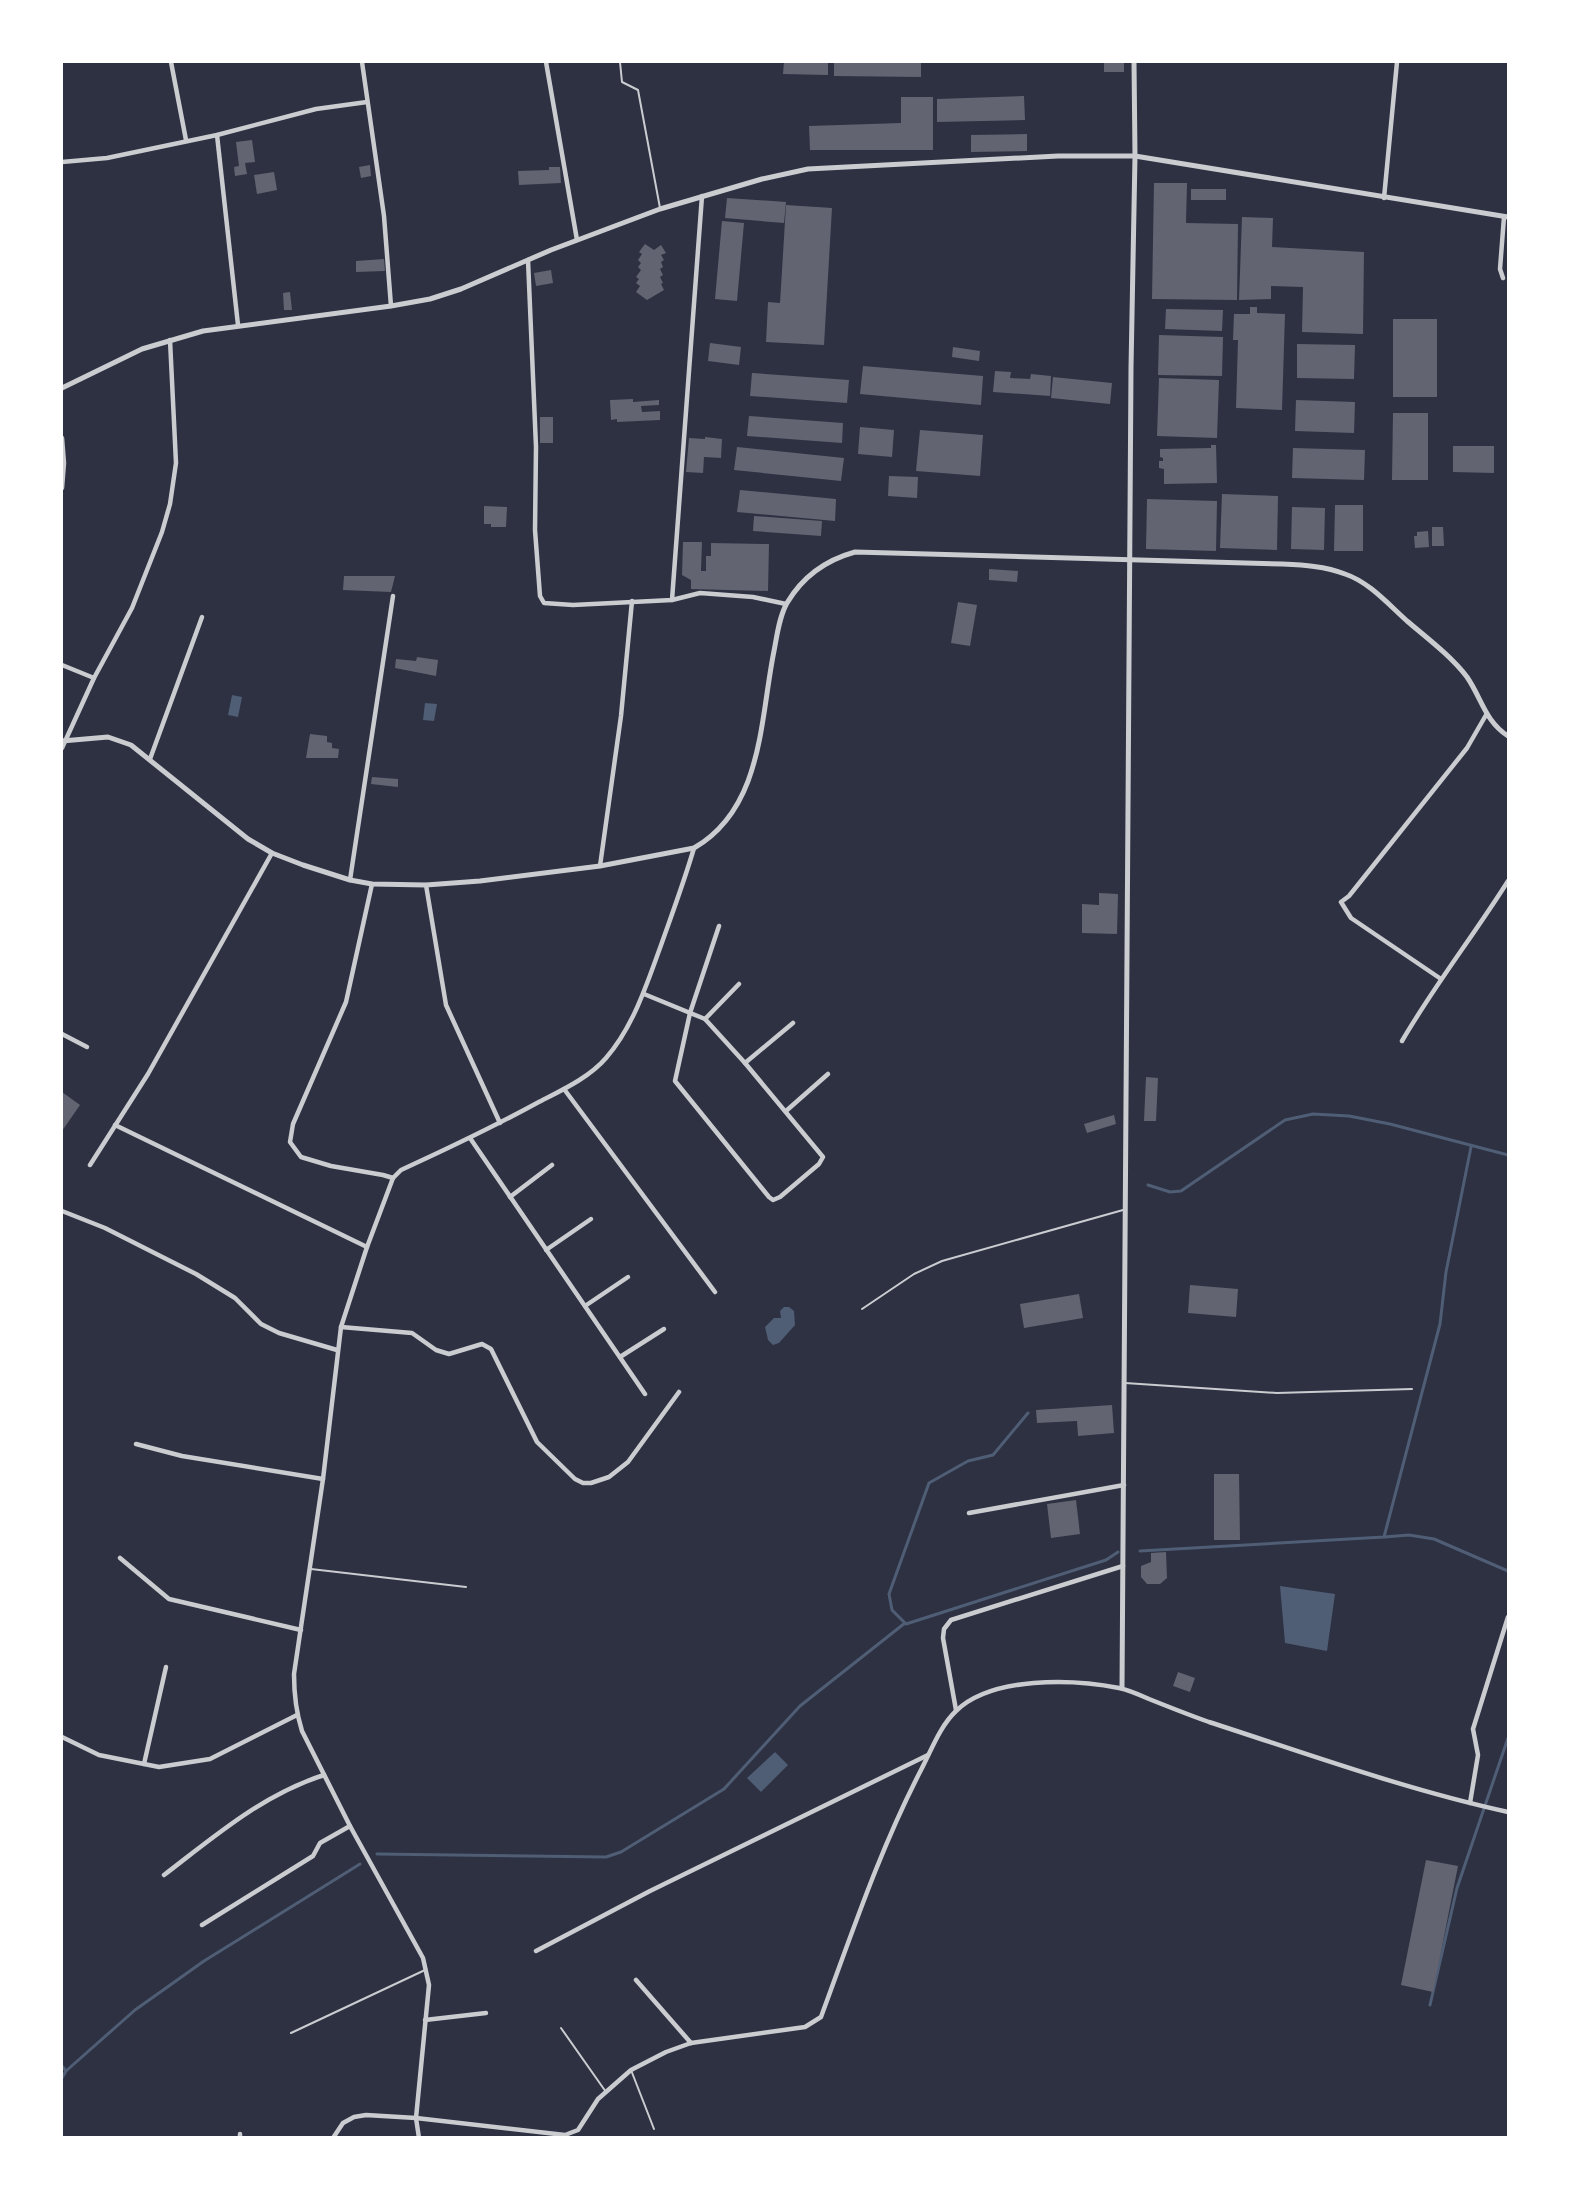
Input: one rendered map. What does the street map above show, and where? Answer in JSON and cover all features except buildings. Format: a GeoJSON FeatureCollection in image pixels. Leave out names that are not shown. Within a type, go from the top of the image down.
{"type":"FeatureCollection","features":[{"type":"Feature","properties":{"kind":"street"},"geometry":{"type":"LineString","coordinates":[[171,62],[186,140]]}},
{"type":"Feature","properties":{"kind":"street"},"geometry":{"type":"LineString","coordinates":[[362,62],[384,216],[390,306]]}},
{"type":"Feature","properties":{"kind":"street"},"geometry":{"type":"LineString","coordinates":[[546,62],[577,240]]}},
{"type":"Feature","properties":{"kind":"street"},"geometry":{"type":"LineString","coordinates":[[1122,1688],[1134,62]]}},
{"type":"Feature","properties":{"kind":"street"},"geometry":{"type":"LineString","coordinates":[[1384,198],[1397,62]]}},
{"type":"Feature","properties":{"kind":"street"},"geometry":{"type":"LineString","coordinates":[[62,162],[107,158],[217,135],[316,109],[367,102]]}},
{"type":"Feature","properties":{"kind":"street"},"geometry":{"type":"LineString","coordinates":[[217,135],[238,325]]}},
{"type":"Feature","properties":{"kind":"street"},"geometry":{"type":"LineString","coordinates":[[62,388],[142,349],[203,331],[430,299],[461,289],[577,240],[660,209],[762,178],[808,169],[1058,156],[1135,156],[1506,217],[1500,269],[1503,278]]}},
{"type":"Feature","properties":{"kind":"street"},"geometry":{"type":"LineString","coordinates":[[672,600],[702,196]]}},
{"type":"Feature","properties":{"kind":"street"},"geometry":{"type":"LineString","coordinates":[[528,260],[536,447],[535,530],[540,596],[544,603],[573,605],[672,600],[700,593],[753,597],[786,604]]}},
{"type":"Feature","properties":{"kind":"street"},"geometry":{"type":"LineString","coordinates":[[62,748],[94,678],[132,608],[162,532],[170,504],[176,463],[170,340]]}},
{"type":"Feature","properties":{"kind":"street"},"geometry":{"type":"LineString","coordinates":[[62,438],[64,464],[62,488]]}},
{"type":"Feature","properties":{"kind":"street"},"geometry":{"type":"LineString","coordinates":[[64,741],[108,737],[131,745],[248,839],[272,853],[303,866],[372,884],[426,885],[480,881],[600,866],[694,848],[724,824],[745,792],[756,761],[772,663],[786,604],[802,583],[818,568],[837,557],[855,552],[1317,566],[1345,574],[1363,583],[1444,654],[1465,675],[1477,693],[1486,715],[1509,736]]}},
{"type":"Feature","properties":{"kind":"street"},"geometry":{"type":"LineString","coordinates":[[350,880],[393,596]]}},
{"type":"Feature","properties":{"kind":"street"},"geometry":{"type":"LineString","coordinates":[[600,866],[621,716],[632,601]]}},
{"type":"Feature","properties":{"kind":"street"},"geometry":{"type":"LineString","coordinates":[[150,759],[202,617]]}},
{"type":"Feature","properties":{"kind":"street"},"geometry":{"type":"LineString","coordinates":[[62,665],[94,678]]}},
{"type":"Feature","properties":{"kind":"street"},"geometry":{"type":"LineString","coordinates":[[1441,980],[1351,918],[1341,902],[1356,888],[1467,748],[1486,715]]}},
{"type":"Feature","properties":{"kind":"street"},"geometry":{"type":"LineString","coordinates":[[419,2138],[416,2118],[429,1985],[427,1969],[350,1826],[302,1731],[297,1715],[294,1674],[323,1479],[341,1327],[367,1247],[393,1178],[401,1170],[470,1138],[564,1089],[588,1074],[607,1058],[626,1030],[644,994],[684,884],[694,848]]}},
{"type":"Feature","properties":{"kind":"street"},"geometry":{"type":"LineString","coordinates":[[90,1165],[148,1074],[272,853]]}},
{"type":"Feature","properties":{"kind":"street"},"geometry":{"type":"LineString","coordinates":[[1402,1041],[1426,999],[1477,930],[1509,881]]}},
{"type":"Feature","properties":{"kind":"street"},"geometry":{"type":"LineString","coordinates":[[372,884],[346,1002],[293,1124],[290,1142],[301,1156],[331,1166],[393,1178]]}},
{"type":"Feature","properties":{"kind":"street"},"geometry":{"type":"LineString","coordinates":[[426,885],[446,1005],[500,1123]]}},
{"type":"Feature","properties":{"kind":"street"},"geometry":{"type":"LineString","coordinates":[[644,994],[690,1012],[705,1018],[823,1157],[780,1197],[773,1200],[769,1197],[675,1081],[690,1012],[719,926]]}},
{"type":"Feature","properties":{"kind":"street"},"geometry":{"type":"LineString","coordinates":[[705,1018],[739,984]]}},
{"type":"Feature","properties":{"kind":"street"},"geometry":{"type":"LineString","coordinates":[[745,1063],[794,1023]]}},
{"type":"Feature","properties":{"kind":"street"},"geometry":{"type":"LineString","coordinates":[[62,1034],[87,1047]]}},
{"type":"Feature","properties":{"kind":"street"},"geometry":{"type":"LineString","coordinates":[[786,1111],[828,1074]]}},
{"type":"Feature","properties":{"kind":"street"},"geometry":{"type":"LineString","coordinates":[[564,1089],[715,1292]]}},
{"type":"Feature","properties":{"kind":"street"},"geometry":{"type":"LineString","coordinates":[[115,1125],[367,1247]]}},
{"type":"Feature","properties":{"kind":"street"},"geometry":{"type":"LineString","coordinates":[[470,1138],[645,1394]]}},
{"type":"Feature","properties":{"kind":"street"},"geometry":{"type":"LineString","coordinates":[[510,1197],[552,1165]]}},
{"type":"Feature","properties":{"kind":"street"},"geometry":{"type":"LineString","coordinates":[[62,1211],[105,1228],[196,1274],[235,1298],[261,1324],[279,1333],[337,1350]]}},
{"type":"Feature","properties":{"kind":"street"},"geometry":{"type":"LineString","coordinates":[[546,1250],[591,1219]]}},
{"type":"Feature","properties":{"kind":"street"},"geometry":{"type":"LineString","coordinates":[[585,1306],[628,1277]]}},
{"type":"Feature","properties":{"kind":"street"},"geometry":{"type":"LineString","coordinates":[[341,1327],[412,1333],[436,1350],[449,1354],[482,1344],[491,1349],[537,1442],[574,1479],[583,1483],[609,1477],[628,1462],[679,1392]]}},
{"type":"Feature","properties":{"kind":"street"},"geometry":{"type":"LineString","coordinates":[[620,1357],[664,1329]]}},
{"type":"Feature","properties":{"kind":"street"},"geometry":{"type":"LineString","coordinates":[[136,1444],[182,1456],[323,1479]]}},
{"type":"Feature","properties":{"kind":"street"},"geometry":{"type":"LineString","coordinates":[[969,1513],[1124,1485]]}},
{"type":"Feature","properties":{"kind":"street"},"geometry":{"type":"LineString","coordinates":[[120,1558],[169,1599],[301,1630]]}},
{"type":"Feature","properties":{"kind":"street"},"geometry":{"type":"LineString","coordinates":[[956,1710],[943,1638],[944,1629],[951,1620],[1123,1566]]}},
{"type":"Feature","properties":{"kind":"street"},"geometry":{"type":"LineString","coordinates":[[1470,1803],[1478,1755],[1473,1729],[1509,1617]]}},
{"type":"Feature","properties":{"kind":"street"},"geometry":{"type":"LineString","coordinates":[[144,1764],[166,1667]]}},
{"type":"Feature","properties":{"kind":"street"},"geometry":{"type":"LineString","coordinates":[[333,2138],[343,2123],[354,2117],[366,2115],[416,2118],[565,2135],[578,2130],[598,2099],[631,2070],[666,2052],[691,2043],[805,2027],[821,2017],[882,1852],[928,1755],[946,1722],[956,1710],[978,1695],[1000,1688],[1037,1683],[1083,1683],[1122,1688],[1184,1713],[1421,1791],[1509,1812]]}},
{"type":"Feature","properties":{"kind":"street"},"geometry":{"type":"LineString","coordinates":[[62,1737],[99,1755],[159,1767],[210,1759],[297,1715]]}},
{"type":"Feature","properties":{"kind":"street"},"geometry":{"type":"LineString","coordinates":[[536,1951],[928,1755]]}},
{"type":"Feature","properties":{"kind":"street"},"geometry":{"type":"LineString","coordinates":[[164,1875],[243,1814],[300,1783],[324,1775]]}},
{"type":"Feature","properties":{"kind":"street"},"geometry":{"type":"LineString","coordinates":[[202,1925],[313,1856],[320,1843],[350,1826]]}},
{"type":"Feature","properties":{"kind":"street"},"geometry":{"type":"LineString","coordinates":[[636,1980],[691,2043]]}},
{"type":"Feature","properties":{"kind":"street"},"geometry":{"type":"LineString","coordinates":[[425,2020],[486,2013]]}},
{"type":"Feature","properties":{"kind":"lane"},"geometry":{"type":"LineString","coordinates":[[620,62],[622,82],[639,90],[660,209]]}},
{"type":"Feature","properties":{"kind":"lane"},"geometry":{"type":"LineString","coordinates":[[862,1309],[914,1274],[942,1262],[1125,1209]]}},
{"type":"Feature","properties":{"kind":"lane"},"geometry":{"type":"LineString","coordinates":[[1124,1383],[1277,1394],[1412,1389]]}},
{"type":"Feature","properties":{"kind":"lane"},"geometry":{"type":"LineString","coordinates":[[310,1569],[466,1587]]}},
{"type":"Feature","properties":{"kind":"lane"},"geometry":{"type":"LineString","coordinates":[[291,2033],[427,1969]]}},
{"type":"Feature","properties":{"kind":"lane"},"geometry":{"type":"LineString","coordinates":[[561,2028],[606,2092]]}},
{"type":"Feature","properties":{"kind":"lane"},"geometry":{"type":"LineString","coordinates":[[631,2070],[654,2129]]}},
{"type":"Feature","properties":{"kind":"water"},"geometry":{"type":"Polygon","coordinates":[[[232,695],[242,697],[238,717],[228,715],[232,695]]]}},
{"type":"Feature","properties":{"kind":"water"},"geometry":{"type":"Polygon","coordinates":[[[425,703],[437,704],[434,721],[423,720],[425,703]]]}},
{"type":"Feature","properties":{"kind":"water"},"geometry":{"type":"Polygon","coordinates":[[[784,1307],[789,1307],[794,1311],[795,1325],[779,1343],[773,1345],[768,1340],[765,1327],[774,1318],[781,1318],[780,1311],[784,1307]]]}},
{"type":"Feature","properties":{"kind":"water"},"geometry":{"type":"Polygon","coordinates":[[[1280,1586],[1335,1594],[1327,1651],[1285,1643],[1280,1586]]]}},
{"type":"Feature","properties":{"kind":"water"},"geometry":{"type":"Polygon","coordinates":[[[775,1752],[788,1765],[761,1792],[747,1778],[775,1752]]]}},
{"type":"Feature","properties":{"kind":"waterway"},"geometry":{"type":"LineString","coordinates":[[1148,1185],[1170,1192],[1181,1191],[1285,1120],[1313,1114],[1349,1116],[1390,1124],[1508,1155]]}},
{"type":"Feature","properties":{"kind":"waterway"},"geometry":{"type":"LineString","coordinates":[[1140,1551],[1384,1537],[1440,1324],[1446,1272],[1471,1147]]}},
{"type":"Feature","properties":{"kind":"waterway"},"geometry":{"type":"LineString","coordinates":[[1028,1413],[993,1455],[968,1461],[929,1483],[889,1594],[892,1610],[906,1624],[1106,1560],[1118,1552]]}},
{"type":"Feature","properties":{"kind":"waterway"},"geometry":{"type":"LineString","coordinates":[[1384,1537],[1409,1535],[1434,1539],[1508,1571]]}},
{"type":"Feature","properties":{"kind":"waterway"},"geometry":{"type":"LineString","coordinates":[[377,1854],[606,1857],[621,1852],[724,1789],[800,1706],[905,1623]]}},
{"type":"Feature","properties":{"kind":"waterway"},"geometry":{"type":"LineString","coordinates":[[1430,2005],[1457,1888],[1508,1738]]}},
{"type":"Feature","properties":{"kind":"waterway"},"geometry":{"type":"LineString","coordinates":[[62,2078],[66,2071],[135,2010],[204,1961],[360,1864]]}},
{"type":"Feature","properties":{"kind":"waterway"},"geometry":{"type":"LineString","coordinates":[[62,2066],[66,2071]]}}]}
